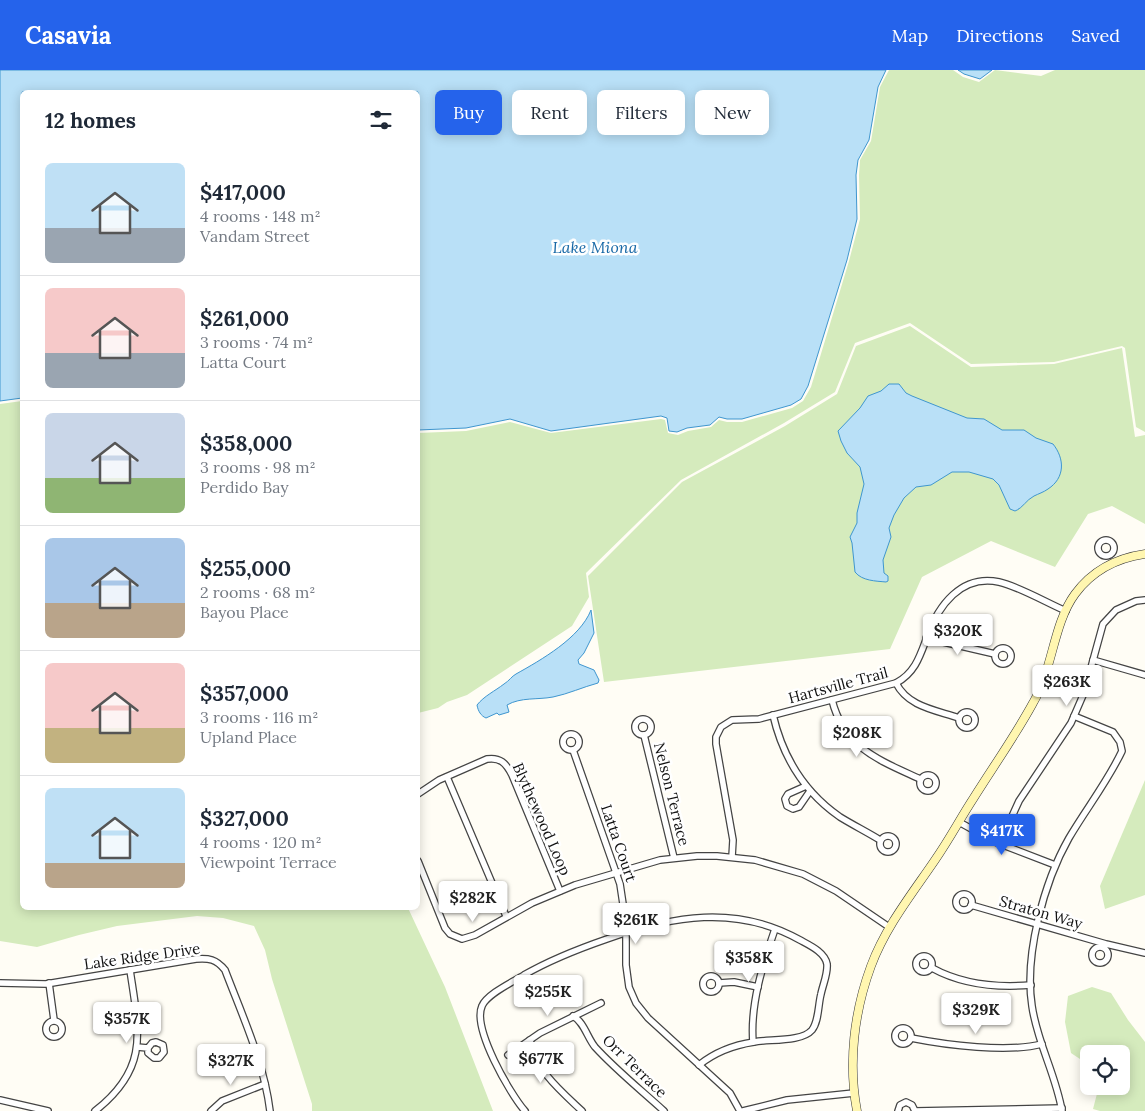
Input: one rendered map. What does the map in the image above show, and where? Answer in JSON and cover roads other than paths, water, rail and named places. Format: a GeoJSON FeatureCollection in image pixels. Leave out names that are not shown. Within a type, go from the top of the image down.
{"type":"FeatureCollection","features":[{"type":"Feature","properties":{"kind":"street"},"geometry":{"type":"LineString","coordinates":[[857,1111],[854,1093],[854,1049],[861,999],[874,959],[889,927],[959,822],[1040,690],[1066,611],[1075,595],[1083,584],[1111,560],[1145,554]]}},
{"type":"Feature","properties":{"kind":"street","name":"Hartsville Trail"},"geometry":{"type":"LineString","coordinates":[[732,857],[733,840],[716,737],[721,727],[732,720],[748,720],[773,715],[896,683],[905,678],[915,667],[935,617],[951,596],[965,586],[984,580],[1001,582],[1066,611]]}},
{"type":"Feature","properties":{"kind":"street"},"geometry":{"type":"LineString","coordinates":[[1000,844],[1019,801],[1071,723],[1084,694],[1104,624],[1116,610],[1136,600],[1145,600]]}},
{"type":"Feature","properties":{"kind":"street"},"geometry":{"type":"LineString","coordinates":[[926,638],[995,654]]}},
{"type":"Feature","properties":{"kind":"street"},"geometry":{"type":"LineString","coordinates":[[1093,660],[1145,675]]}},
{"type":"Feature","properties":{"kind":"street"},"geometry":{"type":"LineString","coordinates":[[896,683],[903,695],[913,703],[959,718]]}},
{"type":"Feature","properties":{"kind":"street"},"geometry":{"type":"LineString","coordinates":[[832,700],[836,715],[844,730],[861,748],[884,763],[920,779]]}},
{"type":"Feature","properties":{"kind":"street"},"geometry":{"type":"LineString","coordinates":[[773,715],[782,746],[808,789],[842,818],[880,840]]}},
{"type":"Feature","properties":{"kind":"street"},"geometry":{"type":"LineString","coordinates":[[898,1111],[900,1105],[906,1102],[912,1105],[915,1111],[1062,1109],[1056,1082],[1042,1044],[1032,1005],[1030,969],[1037,924],[1055,865],[1069,838],[1122,751],[1120,742],[1113,732],[1074,716]]}},
{"type":"Feature","properties":{"kind":"street","name":"Nelson Terrace"},"geometry":{"type":"LineString","coordinates":[[644,735],[674,858]]}},
{"type":"Feature","properties":{"kind":"street","name":"Latta Court"},"geometry":{"type":"LineString","coordinates":[[573,750],[617,872],[624,908],[627,977],[636,1003],[648,1018],[730,1093],[741,1111]]}},
{"type":"Feature","properties":{"kind":"street","name":"Blythewood Loop"},"geometry":{"type":"LineString","coordinates":[[420,793],[447,777],[486,759],[498,759],[506,764],[560,891]]}},
{"type":"Feature","properties":{"kind":"street"},"geometry":{"type":"LineString","coordinates":[[447,777],[506,916]]}},
{"type":"Feature","properties":{"kind":"street"},"geometry":{"type":"LineString","coordinates":[[959,822],[1000,844],[1055,865]]}},
{"type":"Feature","properties":{"kind":"street","name":"Blythewood Loop"},"geometry":{"type":"LineString","coordinates":[[420,866],[445,928],[456,937],[468,938],[506,916],[560,891],[651,862],[697,856],[732,857],[775,865],[803,874],[836,891],[889,927]]}},
{"type":"Feature","properties":{"kind":"street","name":"Straton Way"},"geometry":{"type":"LineString","coordinates":[[971,905],[1103,945],[1145,952]]}},
{"type":"Feature","properties":{"kind":"street"},"geometry":{"type":"LineString","coordinates":[[525,1111],[501,1077],[480,1018],[480,1012],[485,1000],[519,978],[557,958],[626,932],[666,921],[704,916],[740,919],[775,929],[794,937],[819,952],[826,962],[826,974],[816,1021],[809,1033],[801,1037],[753,1042],[725,1050],[699,1065]]}},
{"type":"Feature","properties":{"kind":"street"},"geometry":{"type":"LineString","coordinates":[[753,1042],[752,1024],[758,986],[775,929]]}},
{"type":"Feature","properties":{"kind":"street","name":"Lake Ridge Drive"},"geometry":{"type":"LineString","coordinates":[[0,983],[22,985],[49,983],[196,959],[206,958],[218,961],[226,970],[261,1067],[270,1111]]}},
{"type":"Feature","properties":{"kind":"street"},"geometry":{"type":"LineString","coordinates":[[932,968],[962,981],[986,986],[1031,985]]}},
{"type":"Feature","properties":{"kind":"street"},"geometry":{"type":"LineString","coordinates":[[95,1111],[112,1098],[123,1082],[134,1061],[138,1047],[130,970]]}},
{"type":"Feature","properties":{"kind":"street"},"geometry":{"type":"LineString","coordinates":[[719,983],[734,982],[758,986]]}},
{"type":"Feature","properties":{"kind":"street"},"geometry":{"type":"LineString","coordinates":[[49,983],[54,1020]]}},
{"type":"Feature","properties":{"kind":"street"},"geometry":{"type":"LineString","coordinates":[[508,1055],[530,1040],[601,1003]]}},
{"type":"Feature","properties":{"kind":"street","name":"Orr Terrace"},"geometry":{"type":"LineString","coordinates":[[573,1016],[579,1020],[590,1040],[600,1052],[664,1111]]}},
{"type":"Feature","properties":{"kind":"street"},"geometry":{"type":"LineString","coordinates":[[911,1038],[951,1045],[1026,1048],[1042,1044]]}},
{"type":"Feature","properties":{"kind":"street"},"geometry":{"type":"LineString","coordinates":[[530,1040],[535,1056],[546,1074],[561,1092],[582,1111]]}},
{"type":"Feature","properties":{"kind":"street"},"geometry":{"type":"LineString","coordinates":[[138,1047],[148,1048]]}},
{"type":"Feature","properties":{"kind":"street"},"geometry":{"type":"LineString","coordinates":[[211,1111],[222,1101],[265,1084]]}},
{"type":"Feature","properties":{"kind":"street"},"geometry":{"type":"LineString","coordinates":[[741,1111],[787,1100],[854,1093]]}},
{"type":"Feature","properties":{"kind":"street"},"geometry":{"type":"LineString","coordinates":[[0,1100],[48,1111]]}},
{"type":"Feature","properties":{"kind":"water","name":"Lake Miona"},"geometry":{"type":"Polygon","coordinates":[[[0,70],[886,70],[878,87],[869,140],[858,160],[856,175],[857,219],[847,260],[808,386],[801,399],[791,405],[742,419],[719,417],[710,425],[687,428],[677,432],[669,431],[667,418],[661,416],[551,431],[510,419],[466,428],[420,430],[420,90],[20,90],[20,398],[0,401],[0,70]]]}},
{"type":"Feature","properties":{"kind":"water"},"geometry":{"type":"Polygon","coordinates":[[[958,70],[992,70],[980,79],[958,70]]]}},
{"type":"Feature","properties":{"kind":"water"},"geometry":{"type":"Polygon","coordinates":[[[889,384],[899,384],[906,393],[912,396],[967,418],[984,419],[1002,430],[1024,430],[1036,438],[1053,444],[1060,456],[1061,468],[1054,485],[1031,498],[1015,511],[1010,509],[999,485],[993,479],[969,472],[952,472],[931,485],[916,487],[904,498],[889,528],[891,537],[883,560],[884,573],[888,576],[888,581],[886,582],[865,579],[855,572],[850,537],[857,523],[857,513],[864,484],[860,467],[847,453],[838,431],[860,408],[868,396],[881,391],[889,384]]]}},
{"type":"Feature","properties":{"kind":"water"},"geometry":{"type":"Polygon","coordinates":[[[591,610],[594,633],[584,653],[578,660],[579,664],[594,670],[599,680],[598,683],[553,697],[512,702],[507,705],[509,712],[499,715],[497,713],[486,718],[481,715],[477,705],[486,696],[569,639],[586,620],[591,610]]]}}]}
